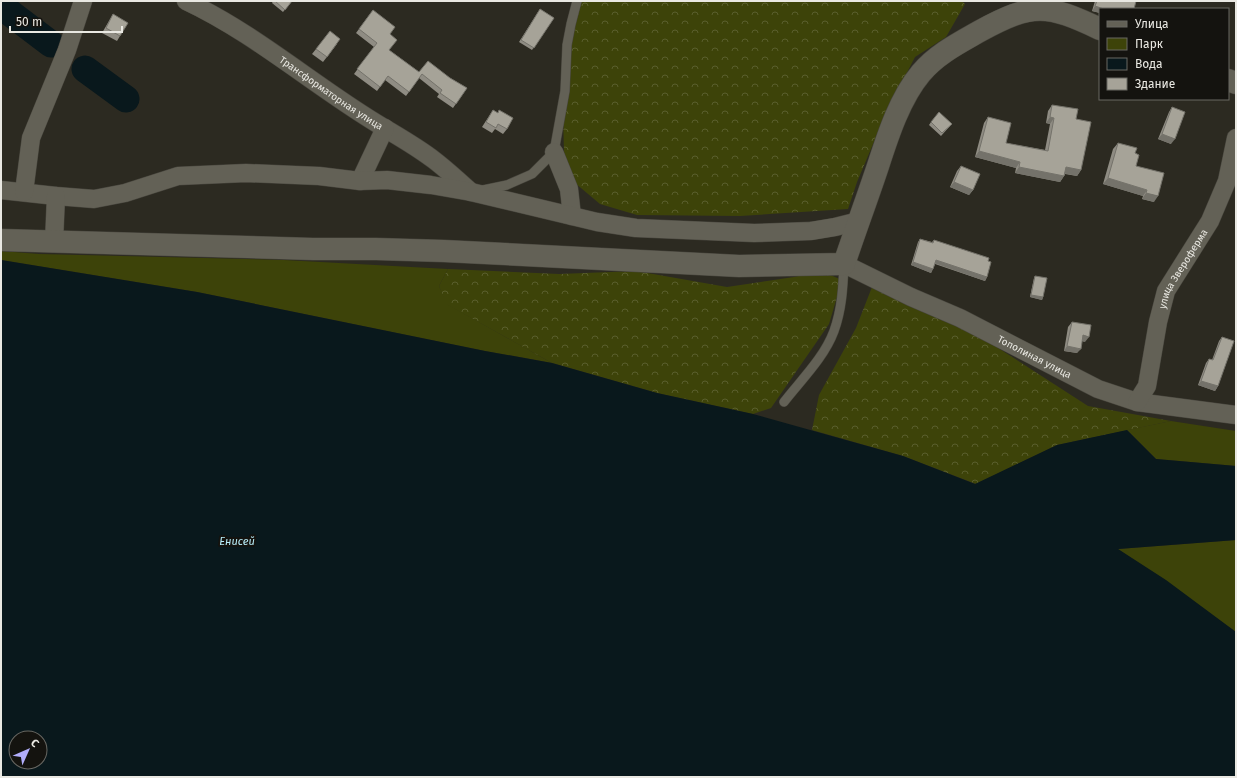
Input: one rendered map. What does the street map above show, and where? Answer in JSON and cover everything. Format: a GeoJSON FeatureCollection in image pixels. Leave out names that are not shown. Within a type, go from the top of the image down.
{"type":"FeatureCollection","features":[{"type":"Feature","properties":{"kind":"street"},"geometry":{"type":"LineString","coordinates":[[24,192],[31,138],[67,50],[83,1]]}},
{"type":"Feature","properties":{"kind":"street","name":"Трансформаторная улица"},"geometry":{"type":"LineString","coordinates":[[186,1],[244,34],[364,116],[434,160],[471,192]]}},
{"type":"Feature","properties":{"kind":"street"},"geometry":{"type":"LineString","coordinates":[[1,240],[313,249],[444,251],[739,266],[844,264],[890,130],[904,100],[920,74],[941,54],[1028,5],[1060,12],[1099,29]]}},
{"type":"Feature","properties":{"kind":"street"},"geometry":{"type":"LineString","coordinates":[[360,181],[385,128]]}},
{"type":"Feature","properties":{"kind":"street","name":"улица Звероферма"},"geometry":{"type":"LineString","coordinates":[[1137,402],[1147,386],[1158,322],[1166,291],[1210,220],[1227,181],[1236,138]]}},
{"type":"Feature","properties":{"kind":"street"},"geometry":{"type":"LineString","coordinates":[[554,152],[569,189],[572,216]]}},
{"type":"Feature","properties":{"kind":"street"},"geometry":{"type":"LineString","coordinates":[[1,190],[94,199],[125,193],[178,176],[246,172],[319,176],[360,181],[387,180],[431,185],[471,192],[597,222],[636,228],[754,233],[811,230],[835,227],[859,221]]}},
{"type":"Feature","properties":{"kind":"street"},"geometry":{"type":"LineString","coordinates":[[54,242],[56,196]]}},
{"type":"Feature","properties":{"kind":"street","name":"Тополиная улица"},"geometry":{"type":"LineString","coordinates":[[844,264],[911,297],[967,321],[1098,389],[1137,402],[1236,415]]}},
{"type":"Feature","properties":{"kind":"lane"},"geometry":{"type":"LineString","coordinates":[[471,192],[507,186],[532,174],[554,152],[565,91],[568,38],[577,1]]}},
{"type":"Feature","properties":{"kind":"lane"},"geometry":{"type":"LineString","coordinates":[[784,402],[821,355],[834,331],[842,296],[844,264]]}},
{"type":"Feature","properties":{"kind":"green space"},"geometry":{"type":"Polygon","coordinates":[[[580,1],[962,1],[965,4],[946,37],[915,57],[887,111],[857,182],[848,209],[740,216],[637,215],[600,204],[575,183],[564,152],[563,114],[572,37],[580,1]]]}},
{"type":"Feature","properties":{"kind":"green space"},"geometry":{"type":"Polygon","coordinates":[[[1,251],[39,254],[284,260],[448,269],[439,286],[447,304],[552,363],[485,351],[197,292],[1,260],[1,251]]]}},
{"type":"Feature","properties":{"kind":"green space"},"geometry":{"type":"Polygon","coordinates":[[[448,269],[559,274],[636,271],[727,287],[794,277],[821,271],[842,280],[829,324],[771,408],[753,414],[657,393],[552,363],[446,304],[439,286],[448,269]]]}},
{"type":"Feature","properties":{"kind":"green space"},"geometry":{"type":"Polygon","coordinates":[[[872,287],[981,337],[1088,406],[1171,421],[1057,445],[976,484],[903,456],[812,430],[819,395],[856,328],[872,287]]]}},
{"type":"Feature","properties":{"kind":"green space"},"geometry":{"type":"Polygon","coordinates":[[[1171,421],[1236,431],[1236,466],[1156,459],[1127,430],[1171,421]]]}},
{"type":"Feature","properties":{"kind":"green space"},"geometry":{"type":"Polygon","coordinates":[[[1236,540],[1236,632],[1118,549],[1236,540]]]}},
{"type":"Feature","properties":{"kind":"water","name":"Енисей"},"geometry":{"type":"Polygon","coordinates":[[[1,260],[197,292],[485,351],[552,363],[657,393],[753,414],[903,456],[975,484],[1057,445],[1127,430],[1156,459],[1236,466],[1236,540],[1118,549],[1166,580],[1236,632],[1236,777],[1,777],[1,260]]]}},
{"type":"Feature","properties":{"kind":"building"},"geometry":{"type":"Polygon","coordinates":[[[275,1],[292,1],[285,10],[275,1]]]}},
{"type":"Feature","properties":{"kind":"building"},"geometry":{"type":"Polygon","coordinates":[[[1097,1],[1136,1],[1134,8],[1101,8],[1095,6],[1097,1]]]}},
{"type":"Feature","properties":{"kind":"building"},"geometry":{"type":"Polygon","coordinates":[[[540,9],[554,18],[534,48],[521,40],[540,9]]]}},
{"type":"Feature","properties":{"kind":"building"},"geometry":{"type":"Polygon","coordinates":[[[373,10],[395,27],[390,34],[397,40],[389,50],[419,72],[428,61],[450,78],[467,88],[456,104],[440,93],[442,90],[422,74],[409,92],[388,76],[380,87],[357,69],[377,43],[359,29],[373,10]]]}},
{"type":"Feature","properties":{"kind":"building"},"geometry":{"type":"Polygon","coordinates":[[[113,14],[128,23],[120,36],[106,28],[113,14]]]}},
{"type":"Feature","properties":{"kind":"building"},"geometry":{"type":"Polygon","coordinates":[[[330,31],[340,39],[327,57],[316,49],[330,31]]]}},
{"type":"Feature","properties":{"kind":"building"},"geometry":{"type":"Polygon","coordinates":[[[1052,105],[1078,109],[1076,119],[1091,122],[1081,170],[1066,167],[1064,176],[1019,167],[1020,162],[979,151],[988,117],[1011,123],[1006,143],[1048,151],[1054,118],[1050,117],[1052,105]]]}},
{"type":"Feature","properties":{"kind":"building"},"geometry":{"type":"Polygon","coordinates":[[[1172,107],[1185,112],[1175,139],[1162,134],[1172,107]]]}},
{"type":"Feature","properties":{"kind":"building"},"geometry":{"type":"Polygon","coordinates":[[[493,110],[498,113],[499,110],[513,118],[507,129],[498,124],[496,128],[486,122],[493,110]]]}},
{"type":"Feature","properties":{"kind":"building"},"geometry":{"type":"Polygon","coordinates":[[[939,112],[952,124],[942,133],[931,122],[939,112]]]}},
{"type":"Feature","properties":{"kind":"building"},"geometry":{"type":"Polygon","coordinates":[[[1118,143],[1137,148],[1135,153],[1139,155],[1136,166],[1164,173],[1158,196],[1146,193],[1147,190],[1108,178],[1118,143]]]}},
{"type":"Feature","properties":{"kind":"building"},"geometry":{"type":"Polygon","coordinates":[[[961,166],[980,174],[973,190],[954,182],[961,166]]]}},
{"type":"Feature","properties":{"kind":"building"},"geometry":{"type":"Polygon","coordinates":[[[920,239],[933,243],[934,240],[989,258],[988,261],[991,262],[987,277],[936,260],[933,269],[913,262],[920,239]]]}},
{"type":"Feature","properties":{"kind":"building"},"geometry":{"type":"Polygon","coordinates":[[[1035,276],[1047,278],[1043,297],[1031,295],[1035,276]]]}},
{"type":"Feature","properties":{"kind":"building"},"geometry":{"type":"Polygon","coordinates":[[[1072,322],[1091,325],[1089,337],[1083,335],[1081,349],[1067,346],[1072,322]]]}},
{"type":"Feature","properties":{"kind":"building"},"geometry":{"type":"Polygon","coordinates":[[[1222,337],[1234,341],[1218,386],[1201,381],[1209,359],[1213,360],[1222,337]]]}},
{"type":"Feature","properties":{"kind":"waterway"},"geometry":{"type":"LineString","coordinates":[[1,6],[51,44]]}},
{"type":"Feature","properties":{"kind":"waterway"},"geometry":{"type":"LineString","coordinates":[[85,69],[126,99]]}}]}
